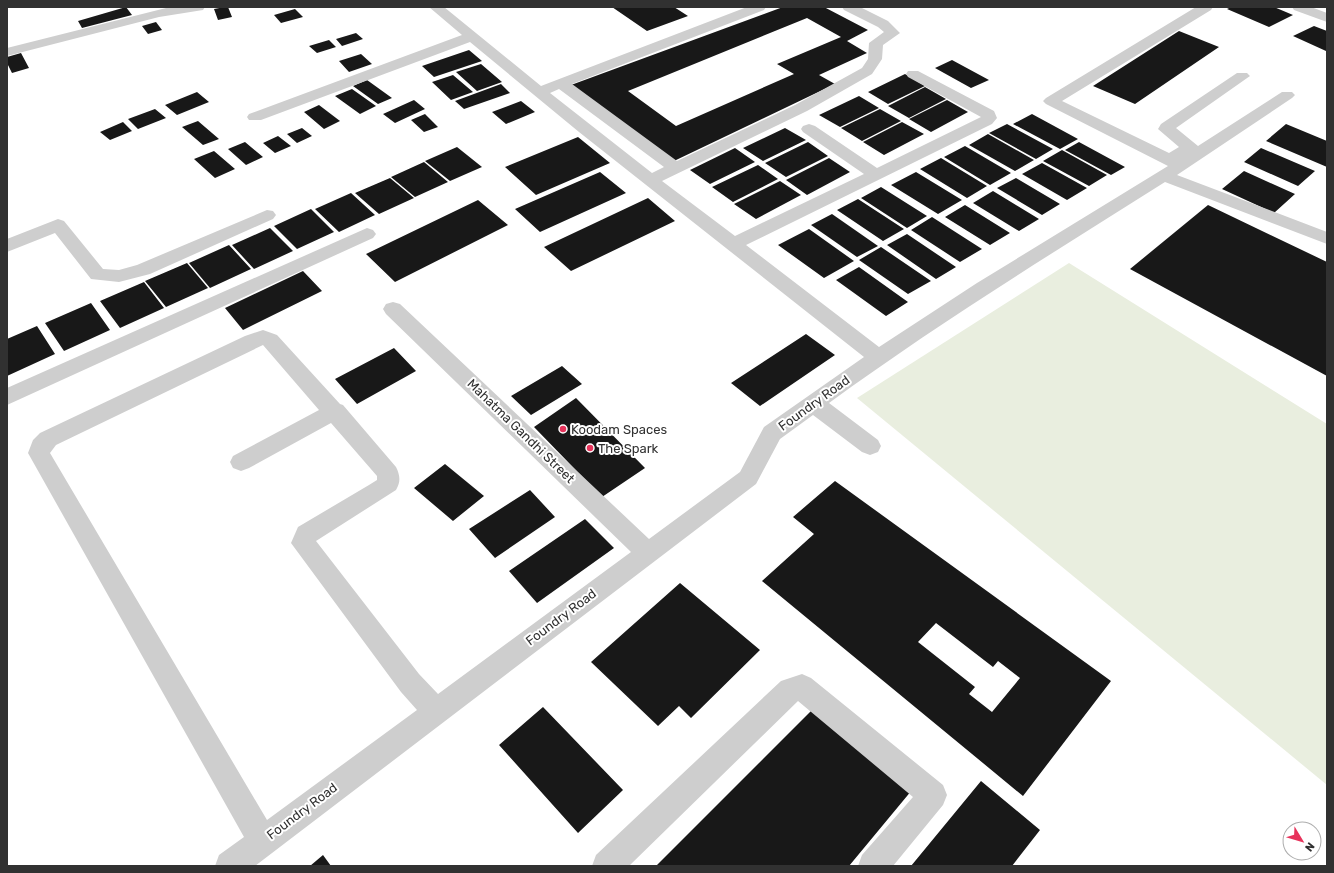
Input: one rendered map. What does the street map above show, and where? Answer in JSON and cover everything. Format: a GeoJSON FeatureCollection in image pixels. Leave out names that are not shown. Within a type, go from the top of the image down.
{"type":"FeatureCollection","features":[{"type":"Feature","properties":{"kind":"street"},"geometry":{"type":"LineString","coordinates":[[7,52],[158,13],[198,7]]}},
{"type":"Feature","properties":{"kind":"street"},"geometry":{"type":"LineString","coordinates":[[436,7],[541,91],[585,129],[652,179],[878,356]]}},
{"type":"Feature","properties":{"kind":"street"},"geometry":{"type":"LineString","coordinates":[[541,91],[759,7]]}},
{"type":"Feature","properties":{"kind":"street"},"geometry":{"type":"LineString","coordinates":[[652,179],[801,108],[867,71],[875,59],[876,43],[893,33],[883,24],[850,7]]}},
{"type":"Feature","properties":{"kind":"street"},"geometry":{"type":"LineString","coordinates":[[1206,7],[1051,101],[1171,167],[1327,238]]}},
{"type":"Feature","properties":{"kind":"street"},"geometry":{"type":"LineString","coordinates":[[1308,8],[1327,18]]}},
{"type":"Feature","properties":{"kind":"street"},"geometry":{"type":"LineString","coordinates":[[254,116],[472,36]]}},
{"type":"Feature","properties":{"kind":"street"},"geometry":{"type":"LineString","coordinates":[[734,244],[986,122],[989,118],[988,114],[913,74]]}},
{"type":"Feature","properties":{"kind":"street"},"geometry":{"type":"LineString","coordinates":[[1171,167],[1190,148],[1188,144],[1166,130],[1167,127],[1242,76]]}},
{"type":"Feature","properties":{"kind":"street"},"geometry":{"type":"LineString","coordinates":[[560,83],[676,168]]}},
{"type":"Feature","properties":{"kind":"street"},"geometry":{"type":"LineString","coordinates":[[1171,167],[1287,95]]}},
{"type":"Feature","properties":{"kind":"street"},"geometry":{"type":"LineString","coordinates":[[809,129],[876,175]]}},
{"type":"Feature","properties":{"kind":"street","name":"Foundry Road"},"geometry":{"type":"LineString","coordinates":[[230,866],[436,710],[748,478],[772,434],[813,403],[878,356],[1171,167]]}},
{"type":"Feature","properties":{"kind":"street"},"geometry":{"type":"LineString","coordinates":[[7,246],[58,225],[98,275],[119,276],[143,270],[267,215]]}},
{"type":"Feature","properties":{"kind":"street"},"geometry":{"type":"LineString","coordinates":[[7,397],[367,234]]}},
{"type":"Feature","properties":{"kind":"street","name":"Mahatma Gandhi Street"},"geometry":{"type":"LineString","coordinates":[[393,309],[648,553]]}},
{"type":"Feature","properties":{"kind":"street"},"geometry":{"type":"LineString","coordinates":[[263,841],[39,453],[41,446],[48,439],[263,337],[270,340],[388,473],[388,484],[306,534],[303,543],[410,683],[436,710]]}},
{"type":"Feature","properties":{"kind":"street"},"geometry":{"type":"LineString","coordinates":[[813,403],[870,446]]}},
{"type":"Feature","properties":{"kind":"street"},"geometry":{"type":"LineString","coordinates":[[241,462],[335,412]]}},
{"type":"Feature","properties":{"kind":"street"},"geometry":{"type":"LineString","coordinates":[[607,866],[791,690],[802,686],[933,795],[873,866]]}},
{"type":"Feature","properties":{"kind":"shaded area"},"geometry":{"type":"Polygon","coordinates":[[[1069,263],[1327,424],[1327,785],[857,398],[1069,263]]]}},
{"type":"Feature","properties":{"kind":"building"},"geometry":{"type":"Polygon","coordinates":[[[126,7],[132,15],[82,28],[78,21],[126,7]]]}},
{"type":"Feature","properties":{"kind":"building"},"geometry":{"type":"Polygon","coordinates":[[[228,7],[232,17],[218,20],[214,9],[228,7]]]}},
{"type":"Feature","properties":{"kind":"building"},"geometry":{"type":"Polygon","coordinates":[[[612,7],[674,7],[688,16],[647,31],[612,7]]]}},
{"type":"Feature","properties":{"kind":"building"},"geometry":{"type":"Polygon","coordinates":[[[783,7],[824,7],[868,30],[847,41],[867,53],[819,75],[835,84],[674,161],[571,85],[783,7]],[[807,18],[628,91],[676,126],[794,74],[777,64],[841,37],[807,18]]]}},
{"type":"Feature","properties":{"kind":"building"},"geometry":{"type":"Polygon","coordinates":[[[1231,7],[1274,7],[1293,15],[1269,27],[1227,9],[1231,7]]]}},
{"type":"Feature","properties":{"kind":"building"},"geometry":{"type":"Polygon","coordinates":[[[295,9],[303,17],[281,23],[274,15],[295,9]]]}},
{"type":"Feature","properties":{"kind":"building"},"geometry":{"type":"Polygon","coordinates":[[[156,22],[162,30],[148,34],[142,26],[156,22]]]}},
{"type":"Feature","properties":{"kind":"building"},"geometry":{"type":"Polygon","coordinates":[[[1314,26],[1327,31],[1326,51],[1293,36],[1314,26]]]}},
{"type":"Feature","properties":{"kind":"building"},"geometry":{"type":"Polygon","coordinates":[[[1179,31],[1219,47],[1135,104],[1093,86],[1179,31]]]}},
{"type":"Feature","properties":{"kind":"building"},"geometry":{"type":"Polygon","coordinates":[[[356,33],[363,39],[342,46],[336,39],[356,33]]]}},
{"type":"Feature","properties":{"kind":"building"},"geometry":{"type":"Polygon","coordinates":[[[329,40],[336,47],[317,53],[309,46],[329,40]]]}},
{"type":"Feature","properties":{"kind":"building"},"geometry":{"type":"Polygon","coordinates":[[[469,50],[482,61],[434,77],[422,66],[469,50]]]}},
{"type":"Feature","properties":{"kind":"building"},"geometry":{"type":"Polygon","coordinates":[[[21,53],[29,68],[12,73],[7,63],[7,57],[21,53]]]}},
{"type":"Feature","properties":{"kind":"building"},"geometry":{"type":"Polygon","coordinates":[[[361,54],[372,64],[349,72],[339,61],[361,54]]]}},
{"type":"Feature","properties":{"kind":"building"},"geometry":{"type":"Polygon","coordinates":[[[952,60],[989,80],[971,88],[935,68],[952,60]]]}},
{"type":"Feature","properties":{"kind":"building"},"geometry":{"type":"Polygon","coordinates":[[[481,64],[502,82],[477,91],[456,72],[481,64]]]}},
{"type":"Feature","properties":{"kind":"building"},"geometry":{"type":"Polygon","coordinates":[[[905,74],[925,86],[888,104],[868,92],[905,74]]]}},
{"type":"Feature","properties":{"kind":"building"},"geometry":{"type":"Polygon","coordinates":[[[453,75],[473,92],[451,100],[432,82],[453,75]]]}},
{"type":"Feature","properties":{"kind":"building"},"geometry":{"type":"Polygon","coordinates":[[[367,80],[392,98],[378,104],[353,86],[367,80]]]}},
{"type":"Feature","properties":{"kind":"building"},"geometry":{"type":"Polygon","coordinates":[[[501,84],[510,93],[464,109],[455,101],[501,84]]]}},
{"type":"Feature","properties":{"kind":"building"},"geometry":{"type":"Polygon","coordinates":[[[925,87],[946,99],[909,118],[888,106],[925,87]]]}},
{"type":"Feature","properties":{"kind":"building"},"geometry":{"type":"Polygon","coordinates":[[[352,89],[376,106],[360,114],[335,96],[352,89]]]}},
{"type":"Feature","properties":{"kind":"building"},"geometry":{"type":"Polygon","coordinates":[[[197,92],[209,102],[177,115],[165,105],[197,92]]]}},
{"type":"Feature","properties":{"kind":"building"},"geometry":{"type":"Polygon","coordinates":[[[859,96],[879,108],[840,127],[819,115],[859,96]]]}},
{"type":"Feature","properties":{"kind":"building"},"geometry":{"type":"Polygon","coordinates":[[[414,100],[425,109],[395,123],[383,114],[414,100]]]}},
{"type":"Feature","properties":{"kind":"building"},"geometry":{"type":"Polygon","coordinates":[[[947,100],[968,112],[931,132],[909,119],[947,100]]]}},
{"type":"Feature","properties":{"kind":"building"},"geometry":{"type":"Polygon","coordinates":[[[521,101],[535,112],[506,124],[492,112],[521,101]]]}},
{"type":"Feature","properties":{"kind":"building"},"geometry":{"type":"Polygon","coordinates":[[[319,105],[340,121],[324,129],[304,112],[319,105]]]}},
{"type":"Feature","properties":{"kind":"building"},"geometry":{"type":"Polygon","coordinates":[[[155,109],[166,118],[138,129],[128,119],[155,109]]]}},
{"type":"Feature","properties":{"kind":"building"},"geometry":{"type":"Polygon","coordinates":[[[880,109],[901,121],[862,141],[841,128],[880,109]]]}},
{"type":"Feature","properties":{"kind":"building"},"geometry":{"type":"Polygon","coordinates":[[[425,114],[438,127],[424,132],[411,120],[425,114]]]}},
{"type":"Feature","properties":{"kind":"building"},"geometry":{"type":"Polygon","coordinates":[[[1032,114],[1078,139],[1060,149],[1013,124],[1032,114]]]}},
{"type":"Feature","properties":{"kind":"building"},"geometry":{"type":"Polygon","coordinates":[[[198,121],[219,139],[203,145],[182,127],[198,121]]]}},
{"type":"Feature","properties":{"kind":"building"},"geometry":{"type":"Polygon","coordinates":[[[123,122],[132,131],[110,140],[100,132],[123,122]]]}},
{"type":"Feature","properties":{"kind":"building"},"geometry":{"type":"Polygon","coordinates":[[[902,122],[924,134],[884,155],[863,142],[902,122]]]}},
{"type":"Feature","properties":{"kind":"building"},"geometry":{"type":"Polygon","coordinates":[[[1007,124],[1053,149],[1036,159],[989,133],[1007,124]]]}},
{"type":"Feature","properties":{"kind":"building"},"geometry":{"type":"Polygon","coordinates":[[[1286,124],[1327,141],[1327,167],[1266,141],[1286,124]]]}},
{"type":"Feature","properties":{"kind":"building"},"geometry":{"type":"Polygon","coordinates":[[[302,128],[312,136],[297,143],[287,134],[302,128]]]}},
{"type":"Feature","properties":{"kind":"building"},"geometry":{"type":"Polygon","coordinates":[[[785,128],[806,140],[763,161],[743,148],[785,128]]]}},
{"type":"Feature","properties":{"kind":"building"},"geometry":{"type":"Polygon","coordinates":[[[988,134],[1034,160],[1015,171],[969,145],[988,134]]]}},
{"type":"Feature","properties":{"kind":"building"},"geometry":{"type":"Polygon","coordinates":[[[278,136],[291,146],[275,153],[263,143],[278,136]]]}},
{"type":"Feature","properties":{"kind":"building"},"geometry":{"type":"Polygon","coordinates":[[[578,137],[610,163],[536,195],[505,167],[578,137]]]}},
{"type":"Feature","properties":{"kind":"building"},"geometry":{"type":"Polygon","coordinates":[[[245,142],[263,157],[246,165],[228,149],[245,142]]]}},
{"type":"Feature","properties":{"kind":"building"},"geometry":{"type":"Polygon","coordinates":[[[808,142],[828,156],[786,177],[765,163],[808,142]]]}},
{"type":"Feature","properties":{"kind":"building"},"geometry":{"type":"Polygon","coordinates":[[[1079,142],[1125,167],[1111,175],[1065,150],[1079,142]]]}},
{"type":"Feature","properties":{"kind":"building"},"geometry":{"type":"Polygon","coordinates":[[[965,146],[1011,173],[990,185],[944,157],[965,146]]]}},
{"type":"Feature","properties":{"kind":"building"},"geometry":{"type":"Polygon","coordinates":[[[457,147],[482,167],[450,181],[425,161],[457,147]]]}},
{"type":"Feature","properties":{"kind":"building"},"geometry":{"type":"Polygon","coordinates":[[[735,148],[755,162],[710,184],[690,170],[735,148]]]}},
{"type":"Feature","properties":{"kind":"building"},"geometry":{"type":"Polygon","coordinates":[[[1261,148],[1315,171],[1298,186],[1244,162],[1261,148]]]}},
{"type":"Feature","properties":{"kind":"building"},"geometry":{"type":"Polygon","coordinates":[[[1062,150],[1107,175],[1089,186],[1043,161],[1062,150]]]}},
{"type":"Feature","properties":{"kind":"building"},"geometry":{"type":"Polygon","coordinates":[[[214,151],[235,169],[215,178],[194,159],[214,151]]]}},
{"type":"Feature","properties":{"kind":"building"},"geometry":{"type":"Polygon","coordinates":[[[829,158],[850,172],[807,195],[786,180],[829,158]]]}},
{"type":"Feature","properties":{"kind":"building"},"geometry":{"type":"Polygon","coordinates":[[[941,158],[987,186],[967,198],[920,169],[941,158]]]}},
{"type":"Feature","properties":{"kind":"building"},"geometry":{"type":"Polygon","coordinates":[[[424,162],[448,182],[415,197],[391,177],[424,162]]]}},
{"type":"Feature","properties":{"kind":"building"},"geometry":{"type":"Polygon","coordinates":[[[1042,163],[1087,188],[1067,200],[1022,174],[1042,163]]]}},
{"type":"Feature","properties":{"kind":"building"},"geometry":{"type":"Polygon","coordinates":[[[758,165],[778,179],[733,202],[712,187],[758,165]]]}},
{"type":"Feature","properties":{"kind":"building"},"geometry":{"type":"Polygon","coordinates":[[[1244,171],[1295,194],[1274,213],[1222,189],[1244,171]]]}},
{"type":"Feature","properties":{"kind":"building"},"geometry":{"type":"Polygon","coordinates":[[[600,172],[626,193],[540,232],[515,209],[600,172]]]}},
{"type":"Feature","properties":{"kind":"building"},"geometry":{"type":"Polygon","coordinates":[[[916,172],[962,200],[938,214],[891,185],[916,172]]]}},
{"type":"Feature","properties":{"kind":"building"},"geometry":{"type":"Polygon","coordinates":[[[390,178],[414,198],[379,214],[355,193],[390,178]]]}},
{"type":"Feature","properties":{"kind":"building"},"geometry":{"type":"Polygon","coordinates":[[[1016,178],[1060,204],[1042,215],[997,188],[1016,178]]]}},
{"type":"Feature","properties":{"kind":"building"},"geometry":{"type":"Polygon","coordinates":[[[780,181],[801,195],[756,219],[734,204],[780,181]]]}},
{"type":"Feature","properties":{"kind":"building"},"geometry":{"type":"Polygon","coordinates":[[[881,187],[927,216],[907,228],[861,198],[881,187]]]}},
{"type":"Feature","properties":{"kind":"building"},"geometry":{"type":"Polygon","coordinates":[[[993,191],[1039,219],[1019,231],[973,203],[993,191]]]}},
{"type":"Feature","properties":{"kind":"building"},"geometry":{"type":"Polygon","coordinates":[[[351,193],[375,215],[339,232],[315,209],[351,193]]]}},
{"type":"Feature","properties":{"kind":"building"},"geometry":{"type":"Polygon","coordinates":[[[648,198],[675,221],[571,271],[544,247],[648,198]]]}},
{"type":"Feature","properties":{"kind":"building"},"geometry":{"type":"Polygon","coordinates":[[[858,199],[904,229],[883,241],[837,210],[858,199]]]}},
{"type":"Feature","properties":{"kind":"building"},"geometry":{"type":"Polygon","coordinates":[[[478,200],[508,225],[395,282],[366,254],[478,200]]]}},
{"type":"Feature","properties":{"kind":"building"},"geometry":{"type":"Polygon","coordinates":[[[965,205],[1010,233],[990,245],[945,217],[965,205]]]}},
{"type":"Feature","properties":{"kind":"building"},"geometry":{"type":"Polygon","coordinates":[[[1208,205],[1327,262],[1327,376],[1130,269],[1208,205]]]}},
{"type":"Feature","properties":{"kind":"building"},"geometry":{"type":"Polygon","coordinates":[[[311,209],[334,232],[297,249],[274,226],[311,209]]]}},
{"type":"Feature","properties":{"kind":"building"},"geometry":{"type":"Polygon","coordinates":[[[832,214],[878,246],[857,257],[811,225],[832,214]]]}},
{"type":"Feature","properties":{"kind":"building"},"geometry":{"type":"Polygon","coordinates":[[[932,217],[982,249],[960,262],[911,230],[932,217]]]}},
{"type":"Feature","properties":{"kind":"building"},"geometry":{"type":"Polygon","coordinates":[[[270,228],[293,251],[254,269],[232,245],[270,228]]]}},
{"type":"Feature","properties":{"kind":"building"},"geometry":{"type":"Polygon","coordinates":[[[809,229],[854,261],[824,278],[778,245],[809,229]]]}},
{"type":"Feature","properties":{"kind":"building"},"geometry":{"type":"Polygon","coordinates":[[[907,234],[956,267],[936,279],[887,245],[907,234]]]}},
{"type":"Feature","properties":{"kind":"building"},"geometry":{"type":"Polygon","coordinates":[[[229,245],[251,269],[210,288],[189,263],[229,245]]]}},
{"type":"Feature","properties":{"kind":"building"},"geometry":{"type":"Polygon","coordinates":[[[881,247],[931,281],[908,294],[859,260],[881,247]]]}},
{"type":"Feature","properties":{"kind":"building"},"geometry":{"type":"Polygon","coordinates":[[[187,263],[208,288],[166,307],[145,281],[187,263]]]}},
{"type":"Feature","properties":{"kind":"building"},"geometry":{"type":"Polygon","coordinates":[[[859,267],[908,302],[886,316],[836,280],[859,267]]]}},
{"type":"Feature","properties":{"kind":"building"},"geometry":{"type":"Polygon","coordinates":[[[303,271],[322,291],[243,330],[225,308],[303,271]]]}},
{"type":"Feature","properties":{"kind":"building"},"geometry":{"type":"Polygon","coordinates":[[[144,282],[164,308],[120,328],[100,301],[144,282]]]}},
{"type":"Feature","properties":{"kind":"building"},"geometry":{"type":"Polygon","coordinates":[[[91,303],[110,330],[64,351],[45,323],[91,303]]]}},
{"type":"Feature","properties":{"kind":"building"},"geometry":{"type":"Polygon","coordinates":[[[37,326],[55,354],[7,376],[7,339],[37,326]]]}},
{"type":"Feature","properties":{"kind":"building"},"geometry":{"type":"Polygon","coordinates":[[[806,334],[835,355],[760,406],[731,383],[806,334]]]}},
{"type":"Feature","properties":{"kind":"building"},"geometry":{"type":"Polygon","coordinates":[[[394,348],[416,371],[357,404],[335,379],[394,348]]]}},
{"type":"Feature","properties":{"kind":"building"},"geometry":{"type":"Polygon","coordinates":[[[562,366],[582,384],[531,415],[511,396],[562,366]]]}},
{"type":"Feature","properties":{"kind":"building","name":"The Spark"},"geometry":{"type":"Polygon","coordinates":[[[576,398],[645,468],[602,497],[534,427],[576,398]]]}},
{"type":"Feature","properties":{"kind":"building"},"geometry":{"type":"Polygon","coordinates":[[[445,464],[484,496],[453,521],[414,488],[445,464]]]}},
{"type":"Feature","properties":{"kind":"building"},"geometry":{"type":"Polygon","coordinates":[[[835,481],[1111,681],[1023,796],[762,581],[814,534],[793,517],[835,481]],[[936,623],[918,642],[975,687],[969,694],[992,712],[1020,678],[998,661],[993,667],[936,623]]]}},
{"type":"Feature","properties":{"kind":"building"},"geometry":{"type":"Polygon","coordinates":[[[530,490],[555,517],[495,558],[469,529],[530,490]]]}},
{"type":"Feature","properties":{"kind":"building"},"geometry":{"type":"Polygon","coordinates":[[[585,519],[614,548],[537,603],[509,571],[585,519]]]}},
{"type":"Feature","properties":{"kind":"building"},"geometry":{"type":"Polygon","coordinates":[[[680,583],[760,650],[691,718],[679,706],[658,726],[591,662],[680,583]]]}},
{"type":"Feature","properties":{"kind":"building"},"geometry":{"type":"Polygon","coordinates":[[[543,707],[623,790],[578,833],[499,745],[543,707]]]}},
{"type":"Feature","properties":{"kind":"building"},"geometry":{"type":"Polygon","coordinates":[[[814,708],[912,790],[849,866],[656,866],[814,708]]]}},
{"type":"Feature","properties":{"kind":"building"},"geometry":{"type":"Polygon","coordinates":[[[981,781],[1040,830],[1012,866],[911,866],[981,781]]]}},
{"type":"Feature","properties":{"kind":"building"},"geometry":{"type":"Polygon","coordinates":[[[323,855],[331,866],[310,866],[323,855]]]}},
{"type":"Feature","properties":{"kind":"place","name":"Koodam Spaces"},"geometry":{"type":"Point","coordinates":[563,429]}},
{"type":"Feature","properties":{"kind":"place","name":"The Spark"},"geometry":{"type":"Point","coordinates":[590,448]}}]}
